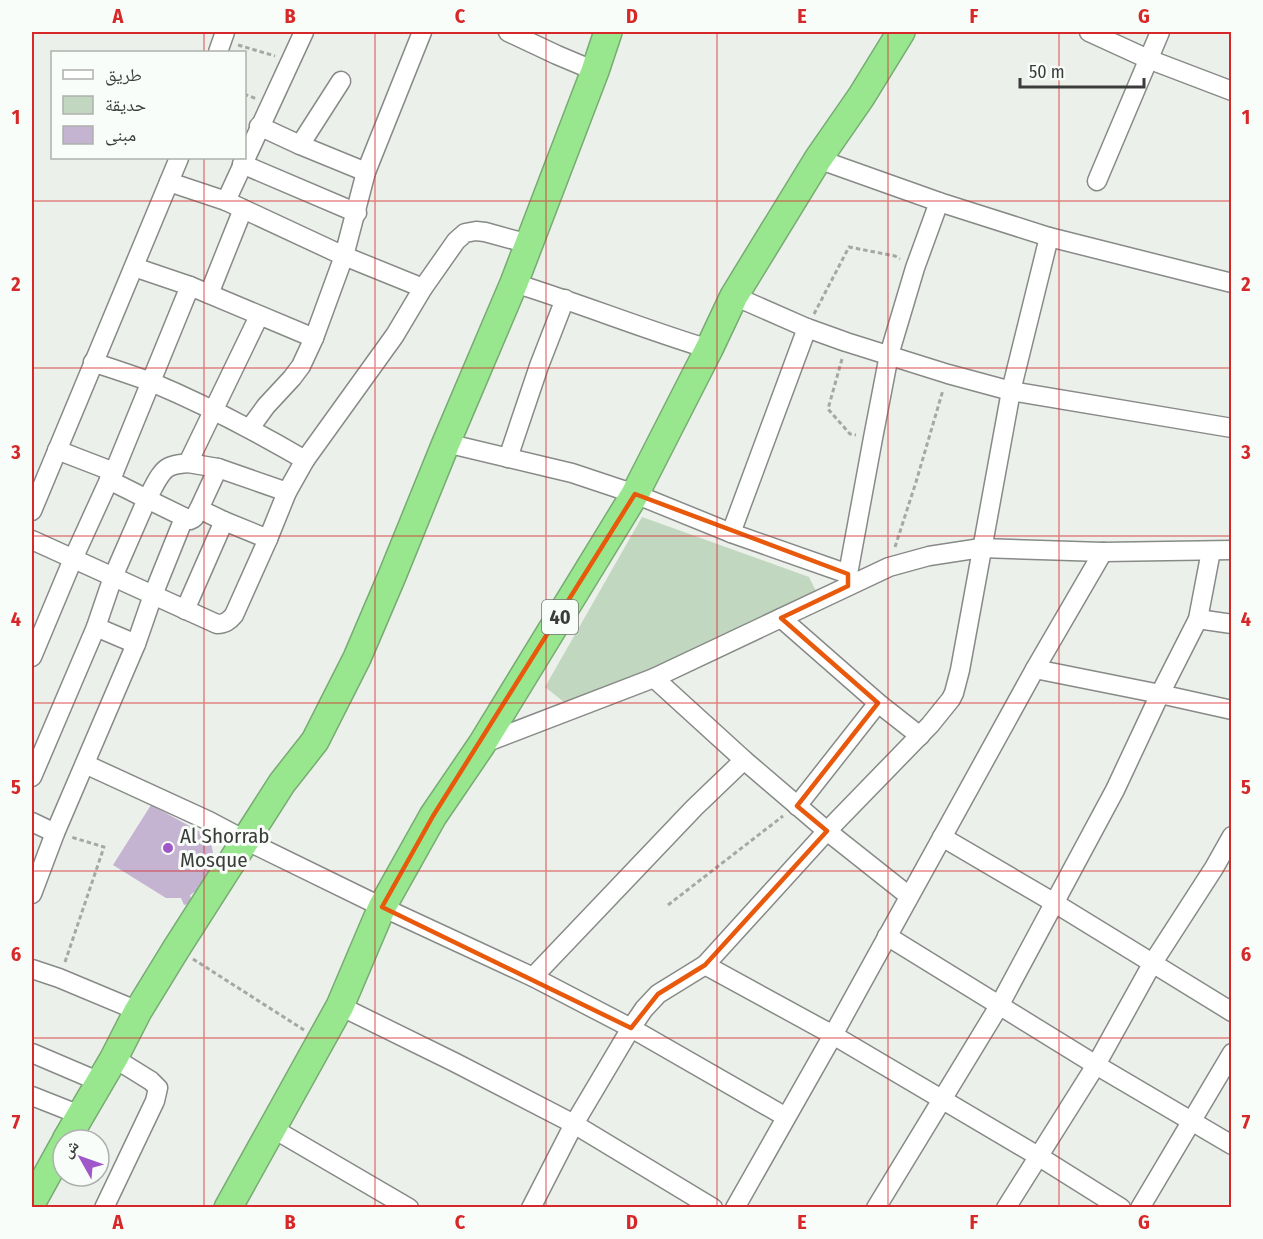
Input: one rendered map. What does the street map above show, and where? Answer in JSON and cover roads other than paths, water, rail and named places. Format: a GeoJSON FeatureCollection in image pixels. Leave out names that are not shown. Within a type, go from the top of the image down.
{"type":"FeatureCollection","features":[{"type":"Feature","properties":{"kind":"highway"},"geometry":{"type":"LineString","coordinates":[[73,1128],[114,1058],[138,1011],[176,949],[282,783],[315,741],[357,658],[514,283],[608,32]]}},
{"type":"Feature","properties":{"kind":"highway","name":"40"},"geometry":{"type":"LineString","coordinates":[[228,1208],[340,1006],[382,907],[433,816],[482,744],[635,494],[734,296],[818,159],[861,97],[901,32]]}},
{"type":"Feature","properties":{"kind":"highway"},"geometry":{"type":"LineString","coordinates":[[35,1196],[51,1167]]}},
{"type":"Feature","properties":{"kind":"street"},"geometry":{"type":"LineString","coordinates":[[246,155],[304,32]]}},
{"type":"Feature","properties":{"kind":"street"},"geometry":{"type":"LineString","coordinates":[[250,428],[301,366],[314,338],[344,256],[366,172],[422,32]]}},
{"type":"Feature","properties":{"kind":"street"},"geometry":{"type":"LineString","coordinates":[[508,32],[595,71]]}},
{"type":"Feature","properties":{"kind":"street"},"geometry":{"type":"LineString","coordinates":[[1089,32],[1148,59],[1232,91]]}},
{"type":"Feature","properties":{"kind":"street"},"geometry":{"type":"LineString","coordinates":[[1097,181],[1160,32]]}},
{"type":"Feature","properties":{"kind":"street"},"geometry":{"type":"LineString","coordinates":[[300,145],[341,81]]}},
{"type":"Feature","properties":{"kind":"street"},"geometry":{"type":"LineString","coordinates":[[259,126],[366,172]]}},
{"type":"Feature","properties":{"kind":"street"},"geometry":{"type":"LineString","coordinates":[[32,511],[178,159]]}},
{"type":"Feature","properties":{"kind":"street"},"geometry":{"type":"LineString","coordinates":[[226,201],[244,159]]}},
{"type":"Feature","properties":{"kind":"street"},"geometry":{"type":"LineString","coordinates":[[818,159],[939,202],[1049,237],[1232,283]]}},
{"type":"Feature","properties":{"kind":"street"},"geometry":{"type":"LineString","coordinates":[[242,164],[357,213]]}},
{"type":"Feature","properties":{"kind":"street"},"geometry":{"type":"LineString","coordinates":[[169,182],[226,201],[344,256],[423,288]]}},
{"type":"Feature","properties":{"kind":"street"},"geometry":{"type":"LineString","coordinates":[[848,580],[890,355],[915,268],[939,202]]}},
{"type":"Feature","properties":{"kind":"street"},"geometry":{"type":"LineString","coordinates":[[209,294],[243,209]]}},
{"type":"Feature","properties":{"kind":"street"},"geometry":{"type":"LineString","coordinates":[[32,540],[185,610],[218,624],[224,624],[234,615],[287,492],[305,460],[395,335],[423,288],[456,241],[465,233],[476,231],[529,244]]}},
{"type":"Feature","properties":{"kind":"street"},"geometry":{"type":"LineString","coordinates":[[531,1208],[574,1124],[644,1009],[658,994],[705,965],[827,831],[920,736],[947,705],[954,693],[1011,391],[1049,237]]}},
{"type":"Feature","properties":{"kind":"street"},"geometry":{"type":"LineString","coordinates":[[134,267],[190,286],[314,338]]}},
{"type":"Feature","properties":{"kind":"street"},"geometry":{"type":"LineString","coordinates":[[514,283],[565,299],[661,335],[708,349]]}},
{"type":"Feature","properties":{"kind":"street"},"geometry":{"type":"LineString","coordinates":[[32,657],[190,286]]}},
{"type":"Feature","properties":{"kind":"street"},"geometry":{"type":"LineString","coordinates":[[734,296],[807,328],[846,342],[1011,391],[1232,428]]}},
{"type":"Feature","properties":{"kind":"street"},"geometry":{"type":"LineString","coordinates":[[508,458],[539,366],[565,299]]}},
{"type":"Feature","properties":{"kind":"street"},"geometry":{"type":"LineString","coordinates":[[188,463],[259,316]]}},
{"type":"Feature","properties":{"kind":"street"},"geometry":{"type":"LineString","coordinates":[[731,533],[807,328]]}},
{"type":"Feature","properties":{"kind":"street"},"geometry":{"type":"LineString","coordinates":[[93,362],[150,382],[214,410],[305,460]]}},
{"type":"Feature","properties":{"kind":"street"},"geometry":{"type":"LineString","coordinates":[[446,443],[572,473],[635,494],[848,580]]}},
{"type":"Feature","properties":{"kind":"street"},"geometry":{"type":"LineString","coordinates":[[57,450],[111,476],[147,499],[224,521],[268,540]]}},
{"type":"Feature","properties":{"kind":"street"},"geometry":{"type":"LineString","coordinates":[[32,777],[96,627],[113,577],[147,499],[166,468],[188,463],[218,468],[287,492]]}},
{"type":"Feature","properties":{"kind":"street"},"geometry":{"type":"LineString","coordinates":[[32,894],[55,833],[136,644],[153,595],[192,513],[218,468]]}},
{"type":"Feature","properties":{"kind":"street"},"geometry":{"type":"LineString","coordinates":[[185,610],[224,521]]}},
{"type":"Feature","properties":{"kind":"street"},"geometry":{"type":"LineString","coordinates":[[482,744],[654,678],[781,618],[848,580],[929,556],[981,548],[1103,552],[1232,550]]}},
{"type":"Feature","properties":{"kind":"street"},"geometry":{"type":"LineString","coordinates":[[735,1208],[1035,669],[1103,552]]}},
{"type":"Feature","properties":{"kind":"street"},"geometry":{"type":"LineString","coordinates":[[876,1208],[999,1006],[1115,790],[1198,619],[1211,552]]}},
{"type":"Feature","properties":{"kind":"street"},"geometry":{"type":"LineString","coordinates":[[781,618],[878,703],[920,736]]}},
{"type":"Feature","properties":{"kind":"street"},"geometry":{"type":"LineString","coordinates":[[1198,619],[1232,624]]}},
{"type":"Feature","properties":{"kind":"street"},"geometry":{"type":"LineString","coordinates":[[96,627],[136,644]]}},
{"type":"Feature","properties":{"kind":"street"},"geometry":{"type":"LineString","coordinates":[[1035,669],[1232,710]]}},
{"type":"Feature","properties":{"kind":"street"},"geometry":{"type":"LineString","coordinates":[[654,678],[796,806],[909,896]]}},
{"type":"Feature","properties":{"kind":"street"},"geometry":{"type":"LineString","coordinates":[[796,806],[878,703]]}},
{"type":"Feature","properties":{"kind":"street"},"geometry":{"type":"LineString","coordinates":[[533,977],[694,808],[744,760]]}},
{"type":"Feature","properties":{"kind":"street"},"geometry":{"type":"LineString","coordinates":[[85,765],[209,821],[382,907],[533,977],[631,1028],[786,1117]]}},
{"type":"Feature","properties":{"kind":"street"},"geometry":{"type":"LineString","coordinates":[[32,822],[55,833]]}},
{"type":"Feature","properties":{"kind":"street"},"geometry":{"type":"LineString","coordinates":[[1006,1208],[1096,1065],[1152,964],[1232,836]]}},
{"type":"Feature","properties":{"kind":"street"},"geometry":{"type":"LineString","coordinates":[[942,837],[1232,1012]]}},
{"type":"Feature","properties":{"kind":"street"},"geometry":{"type":"LineString","coordinates":[[886,936],[1096,1065],[1232,1145]]}},
{"type":"Feature","properties":{"kind":"street"},"geometry":{"type":"LineString","coordinates":[[705,965],[833,1035],[1038,1156],[1121,1208]]}},
{"type":"Feature","properties":{"kind":"street"},"geometry":{"type":"LineString","coordinates":[[32,969],[60,978],[138,1011]]}},
{"type":"Feature","properties":{"kind":"street"},"geometry":{"type":"LineString","coordinates":[[340,1006],[574,1124],[713,1208]]}},
{"type":"Feature","properties":{"kind":"street"},"geometry":{"type":"LineString","coordinates":[[32,1053],[100,1082]]}},
{"type":"Feature","properties":{"kind":"street"},"geometry":{"type":"LineString","coordinates":[[1140,1208],[1232,1053]]}},
{"type":"Feature","properties":{"kind":"street"},"geometry":{"type":"LineString","coordinates":[[104,1208],[155,1101],[158,1088],[151,1081],[114,1058]]}},
{"type":"Feature","properties":{"kind":"street"},"geometry":{"type":"LineString","coordinates":[[32,1096],[80,1115]]}},
{"type":"Feature","properties":{"kind":"street"},"geometry":{"type":"LineString","coordinates":[[272,1128],[410,1208]]}},
{"type":"Feature","properties":{"kind":"place","name":"Al Shorrab Mosque"},"geometry":{"type":"Point","coordinates":[168,848]}}]}
